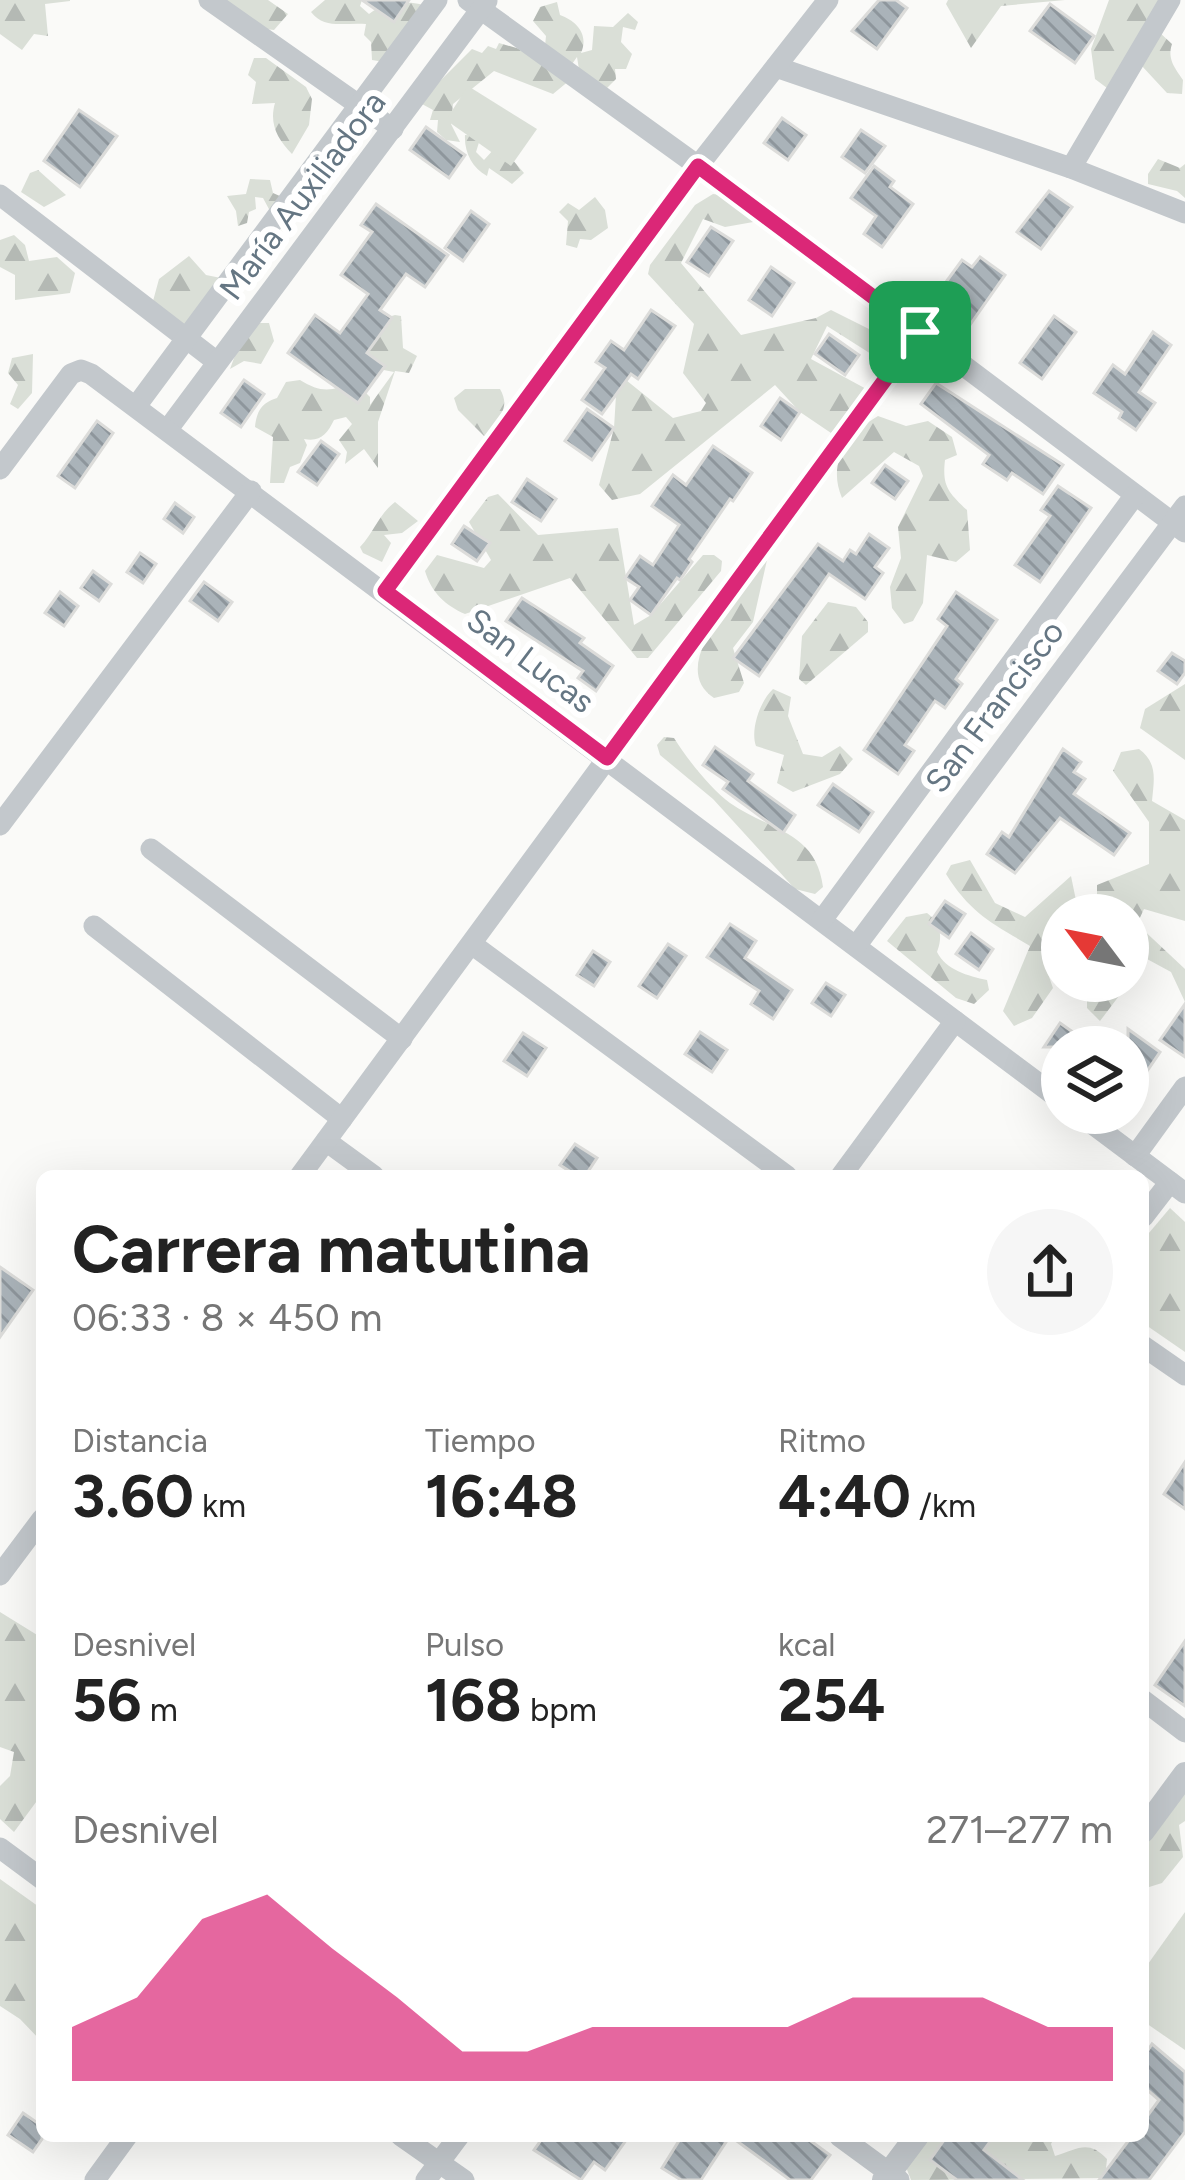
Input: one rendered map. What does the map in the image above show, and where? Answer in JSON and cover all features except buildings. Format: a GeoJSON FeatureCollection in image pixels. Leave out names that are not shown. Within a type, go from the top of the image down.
{"type":"FeatureCollection","features":[{"type":"Feature","properties":{"kind":"street"},"geometry":{"type":"LineString","coordinates":[[209,0],[393,129]]}},
{"type":"Feature","properties":{"kind":"street","name":"María Auxiliadora"},"geometry":{"type":"LineString","coordinates":[[137,405],[437,0]]}},
{"type":"Feature","properties":{"kind":"street"},"geometry":{"type":"LineString","coordinates":[[385,591],[698,166],[828,0]]}},
{"type":"Feature","properties":{"kind":"street"},"geometry":{"type":"LineString","coordinates":[[1071,168],[1170,0]]}},
{"type":"Feature","properties":{"kind":"street"},"geometry":{"type":"LineString","coordinates":[[479,3],[1136,496],[1181,520]]}},
{"type":"Feature","properties":{"kind":"street","name":"María Auxiliadora"},"geometry":{"type":"LineString","coordinates":[[168,428],[393,129],[479,3]]}},
{"type":"Feature","properties":{"kind":"street"},"geometry":{"type":"LineString","coordinates":[[776,67],[1071,168],[1185,213]]}},
{"type":"Feature","properties":{"kind":"street"},"geometry":{"type":"LineString","coordinates":[[0,195],[217,362]]}},
{"type":"Feature","properties":{"kind":"street"},"geometry":{"type":"LineString","coordinates":[[304,1170],[920,332]]}},
{"type":"Feature","properties":{"kind":"street","name":"San Lucas"},"geometry":{"type":"LineString","coordinates":[[0,469],[71,374],[81,370],[91,374],[1041,1085]]}},
{"type":"Feature","properties":{"kind":"street"},"geometry":{"type":"LineString","coordinates":[[0,825],[251,491]]}},
{"type":"Feature","properties":{"kind":"street","name":"San Francisco"},"geometry":{"type":"LineString","coordinates":[[822,920],[1136,496]]}},
{"type":"Feature","properties":{"kind":"street","name":"San Francisco"},"geometry":{"type":"LineString","coordinates":[[856,946],[1181,520]]}},
{"type":"Feature","properties":{"kind":"street"},"geometry":{"type":"LineString","coordinates":[[152,849],[402,1039]]}},
{"type":"Feature","properties":{"kind":"street"},"geometry":{"type":"LineString","coordinates":[[94,926],[342,1119]]}},
{"type":"Feature","properties":{"kind":"street"},"geometry":{"type":"LineString","coordinates":[[473,945],[779,1170]]}},
{"type":"Feature","properties":{"kind":"street"},"geometry":{"type":"LineString","coordinates":[[846,1170],[955,1021]]}},
{"type":"Feature","properties":{"kind":"street"},"geometry":{"type":"LineString","coordinates":[[1135,1156],[1185,1087]]}},
{"type":"Feature","properties":{"kind":"street"},"geometry":{"type":"LineString","coordinates":[[1106,1134],[1177,1187],[1149,1212]]}},
{"type":"Feature","properties":{"kind":"street"},"geometry":{"type":"LineString","coordinates":[[326,1141],[366,1170]]}},
{"type":"Feature","properties":{"kind":"street"},"geometry":{"type":"LineString","coordinates":[[1149,1350],[1185,1375]]}},
{"type":"Feature","properties":{"kind":"street"},"geometry":{"type":"LineString","coordinates":[[0,1575],[36,1530]]}},
{"type":"Feature","properties":{"kind":"street"},"geometry":{"type":"LineString","coordinates":[[1149,1705],[1185,1732]]}},
{"type":"Feature","properties":{"kind":"street"},"geometry":{"type":"LineString","coordinates":[[1149,1823],[1185,1774]]}},
{"type":"Feature","properties":{"kind":"street"},"geometry":{"type":"LineString","coordinates":[[0,1848],[36,1875]]}},
{"type":"Feature","properties":{"kind":"street"},"geometry":{"type":"LineString","coordinates":[[95,2180],[123,2142]]}},
{"type":"Feature","properties":{"kind":"street"},"geometry":{"type":"LineString","coordinates":[[406,2142],[432,2171],[464,2180]]}},
{"type":"Feature","properties":{"kind":"street"},"geometry":{"type":"LineString","coordinates":[[432,2171],[454,2142]]}},
{"type":"Feature","properties":{"kind":"street"},"geometry":{"type":"LineString","coordinates":[[846,2142],[891,2178],[913,2142]]}},
{"type":"Feature","properties":{"kind":"green space"},"geometry":{"type":"Polygon","coordinates":[[[0,0],[70,1],[45,4],[48,36],[34,34],[22,50],[0,34],[0,0]]]}},
{"type":"Feature","properties":{"kind":"green space"},"geometry":{"type":"Polygon","coordinates":[[[212,0],[268,0],[288,14],[274,30],[243,26],[212,0]]]}},
{"type":"Feature","properties":{"kind":"green space"},"geometry":{"type":"Polygon","coordinates":[[[325,0],[362,0],[360,6],[369,14],[399,3],[431,7],[402,65],[372,60],[371,42],[364,35],[366,24],[317,18],[311,12],[325,0]]]}},
{"type":"Feature","properties":{"kind":"green space"},"geometry":{"type":"Polygon","coordinates":[[[948,0],[1065,0],[1001,6],[971,48],[948,0]]]}},
{"type":"Feature","properties":{"kind":"green space"},"geometry":{"type":"Polygon","coordinates":[[[1109,0],[1161,0],[1158,31],[1172,44],[1171,59],[1183,80],[1182,94],[1167,93],[1141,65],[1111,91],[1095,79],[1091,49],[1109,0]]]}},
{"type":"Feature","properties":{"kind":"green space"},"geometry":{"type":"Polygon","coordinates":[[[557,2],[560,15],[572,21],[582,35],[581,53],[592,50],[594,26],[613,27],[628,13],[638,22],[635,30],[623,27],[621,42],[632,54],[626,69],[615,69],[616,79],[599,96],[582,88],[577,57],[565,74],[570,80],[553,94],[494,71],[453,104],[451,124],[460,142],[446,140],[437,132],[438,120],[430,120],[433,110],[422,104],[426,95],[472,49],[482,53],[488,46],[496,49],[499,43],[544,56],[546,36],[533,21],[540,7],[557,2]]]}},
{"type":"Feature","properties":{"kind":"green space"},"geometry":{"type":"Polygon","coordinates":[[[254,58],[266,58],[306,87],[312,99],[309,125],[292,154],[276,130],[275,103],[252,104],[256,82],[248,75],[254,58]]]}},
{"type":"Feature","properties":{"kind":"green space"},"geometry":{"type":"Polygon","coordinates":[[[468,86],[537,129],[511,166],[446,120],[468,86]]]}},
{"type":"Feature","properties":{"kind":"green space"},"geometry":{"type":"Polygon","coordinates":[[[465,135],[481,136],[476,152],[484,160],[494,149],[524,173],[512,184],[489,168],[487,176],[482,173],[470,159],[465,135]]]}},
{"type":"Feature","properties":{"kind":"green space"},"geometry":{"type":"Polygon","coordinates":[[[1158,159],[1180,168],[1185,164],[1185,198],[1177,191],[1148,184],[1148,174],[1158,159]]]}},
{"type":"Feature","properties":{"kind":"green space"},"geometry":{"type":"Polygon","coordinates":[[[38,170],[66,195],[44,207],[21,192],[30,173],[38,170]]]}},
{"type":"Feature","properties":{"kind":"green space"},"geometry":{"type":"Polygon","coordinates":[[[250,179],[270,180],[273,193],[282,197],[270,211],[263,198],[255,197],[256,209],[249,212],[247,223],[238,226],[227,196],[246,194],[250,179]]]}},
{"type":"Feature","properties":{"kind":"green space"},"geometry":{"type":"Polygon","coordinates":[[[713,194],[743,198],[759,221],[725,227],[703,219],[681,263],[741,335],[816,318],[831,310],[897,343],[914,370],[909,378],[827,326],[811,359],[870,391],[831,433],[800,412],[775,385],[640,494],[612,500],[599,485],[614,428],[616,395],[626,380],[673,418],[701,411],[706,403],[683,373],[694,324],[648,274],[695,205],[713,194]]]}},
{"type":"Feature","properties":{"kind":"green space"},"geometry":{"type":"Polygon","coordinates":[[[595,197],[605,210],[608,228],[591,240],[580,239],[577,248],[566,245],[568,221],[559,212],[568,203],[579,210],[595,197]]]}},
{"type":"Feature","properties":{"kind":"green space"},"geometry":{"type":"Polygon","coordinates":[[[14,235],[25,245],[29,261],[57,257],[75,273],[70,293],[15,300],[15,275],[0,267],[0,240],[14,235]]]}},
{"type":"Feature","properties":{"kind":"green space"},"geometry":{"type":"Polygon","coordinates":[[[189,256],[206,275],[226,279],[192,340],[153,301],[159,279],[189,256]]]}},
{"type":"Feature","properties":{"kind":"green space"},"geometry":{"type":"Polygon","coordinates":[[[401,316],[403,348],[417,356],[409,373],[395,371],[378,422],[378,468],[364,449],[345,464],[347,452],[339,440],[352,424],[346,417],[334,420],[319,438],[304,439],[307,445],[300,463],[290,467],[284,483],[270,483],[273,437],[255,427],[261,408],[277,398],[286,382],[300,380],[327,389],[354,381],[370,397],[370,405],[394,372],[363,366],[372,322],[401,316]]]}},
{"type":"Feature","properties":{"kind":"green space"},"geometry":{"type":"Polygon","coordinates":[[[247,323],[269,323],[274,341],[261,364],[244,361],[230,369],[247,323]]]}},
{"type":"Feature","properties":{"kind":"green space"},"geometry":{"type":"Polygon","coordinates":[[[33,354],[32,393],[18,409],[10,404],[18,385],[8,373],[12,358],[33,354]]]}},
{"type":"Feature","properties":{"kind":"green space"},"geometry":{"type":"Polygon","coordinates":[[[465,389],[500,389],[503,396],[501,414],[486,438],[458,410],[454,398],[465,389]]]}},
{"type":"Feature","properties":{"kind":"green space"},"geometry":{"type":"Polygon","coordinates":[[[878,416],[906,426],[928,421],[952,437],[957,455],[945,460],[944,476],[951,493],[967,510],[970,550],[956,562],[927,555],[923,603],[913,621],[904,624],[892,608],[890,587],[901,558],[898,527],[923,476],[919,466],[894,452],[842,498],[838,485],[843,451],[857,431],[878,416]]]}},
{"type":"Feature","properties":{"kind":"green space"},"geometry":{"type":"Polygon","coordinates":[[[498,494],[538,535],[618,528],[634,625],[651,615],[703,555],[722,561],[721,571],[648,658],[637,658],[570,578],[465,614],[440,597],[425,571],[437,555],[484,568],[491,560],[469,522],[488,497],[498,494]]]}},
{"type":"Feature","properties":{"kind":"green space"},"geometry":{"type":"Polygon","coordinates":[[[395,502],[418,521],[402,533],[384,535],[391,543],[382,562],[360,547],[395,502]]]}},
{"type":"Feature","properties":{"kind":"green space"},"geometry":{"type":"Polygon","coordinates":[[[767,560],[753,622],[733,648],[744,683],[739,692],[714,698],[701,684],[702,648],[726,608],[767,560]]]}},
{"type":"Feature","properties":{"kind":"green space"},"geometry":{"type":"Polygon","coordinates":[[[828,602],[856,607],[868,622],[868,632],[806,685],[799,679],[802,636],[828,602]]]}},
{"type":"Feature","properties":{"kind":"green space"},"geometry":{"type":"Polygon","coordinates":[[[1185,684],[1185,760],[1140,728],[1145,709],[1185,684]]]}},
{"type":"Feature","properties":{"kind":"green space"},"geometry":{"type":"Polygon","coordinates":[[[773,689],[791,697],[788,716],[803,754],[822,757],[840,746],[853,759],[840,774],[793,792],[777,783],[784,755],[756,746],[754,739],[757,716],[773,689]]]}},
{"type":"Feature","properties":{"kind":"green space"},"geometry":{"type":"Polygon","coordinates":[[[664,737],[674,738],[730,803],[801,843],[819,868],[823,887],[815,894],[795,889],[713,799],[660,755],[657,745],[664,737]]]}},
{"type":"Feature","properties":{"kind":"green space"},"geometry":{"type":"Polygon","coordinates":[[[1139,749],[1145,754],[1154,779],[1152,801],[1185,820],[1185,921],[1149,910],[1149,894],[1097,894],[1097,885],[1149,864],[1149,822],[1113,771],[1121,752],[1139,749]]]}},
{"type":"Feature","properties":{"kind":"green space"},"geometry":{"type":"Polygon","coordinates":[[[970,860],[995,903],[1025,917],[1041,903],[1043,1002],[1032,1018],[1014,1026],[1003,1011],[1030,946],[964,899],[946,874],[951,865],[970,860]]]}},
{"type":"Feature","properties":{"kind":"green space"},"geometry":{"type":"Polygon","coordinates":[[[1071,876],[1075,894],[1051,894],[1071,876]]]}},
{"type":"Feature","properties":{"kind":"green space"},"geometry":{"type":"Polygon","coordinates":[[[927,913],[940,931],[937,952],[941,958],[958,971],[987,980],[989,990],[974,1004],[956,998],[887,941],[906,917],[927,913]]]}},
{"type":"Feature","properties":{"kind":"green space"},"geometry":{"type":"Polygon","coordinates":[[[1149,935],[1185,969],[1185,1002],[1171,972],[1149,960],[1149,935]]]}},
{"type":"Feature","properties":{"kind":"green space"},"geometry":{"type":"Polygon","coordinates":[[[1087,1002],[1114,1002],[1100,1021],[1087,1002]]]}},
{"type":"Feature","properties":{"kind":"green space"},"geometry":{"type":"Polygon","coordinates":[[[1170,1208],[1185,1222],[1185,1352],[1149,1327],[1149,1233],[1170,1208]]]}},
{"type":"Feature","properties":{"kind":"green space"},"geometry":{"type":"Polygon","coordinates":[[[0,1612],[36,1634],[36,1802],[14,1832],[0,1819],[0,1786],[10,1776],[14,1752],[0,1747],[0,1612]]]}},
{"type":"Feature","properties":{"kind":"green space"},"geometry":{"type":"Polygon","coordinates":[[[1185,1781],[1185,1821],[1179,1825],[1183,1857],[1162,1883],[1149,1887],[1149,1810],[1185,1781]]]}},
{"type":"Feature","properties":{"kind":"green space"},"geometry":{"type":"Polygon","coordinates":[[[0,1879],[36,1905],[36,2036],[0,2006],[0,1879]]]}},
{"type":"Feature","properties":{"kind":"green space"},"geometry":{"type":"Polygon","coordinates":[[[1185,1912],[1185,2050],[1149,2025],[1149,1963],[1185,1912]]]}},
{"type":"Feature","properties":{"kind":"green space"},"geometry":{"type":"Polygon","coordinates":[[[916,2142],[976,2142],[979,2147],[983,2142],[1052,2142],[1055,2156],[1082,2147],[1107,2159],[1105,2178],[911,2180],[906,2167],[916,2142]]]}},
{"type":"Feature","properties":{"kind":"route"},"geometry":{"type":"LineString","coordinates":[[698,166],[920,332],[607,758],[385,591],[698,166]]}}]}
